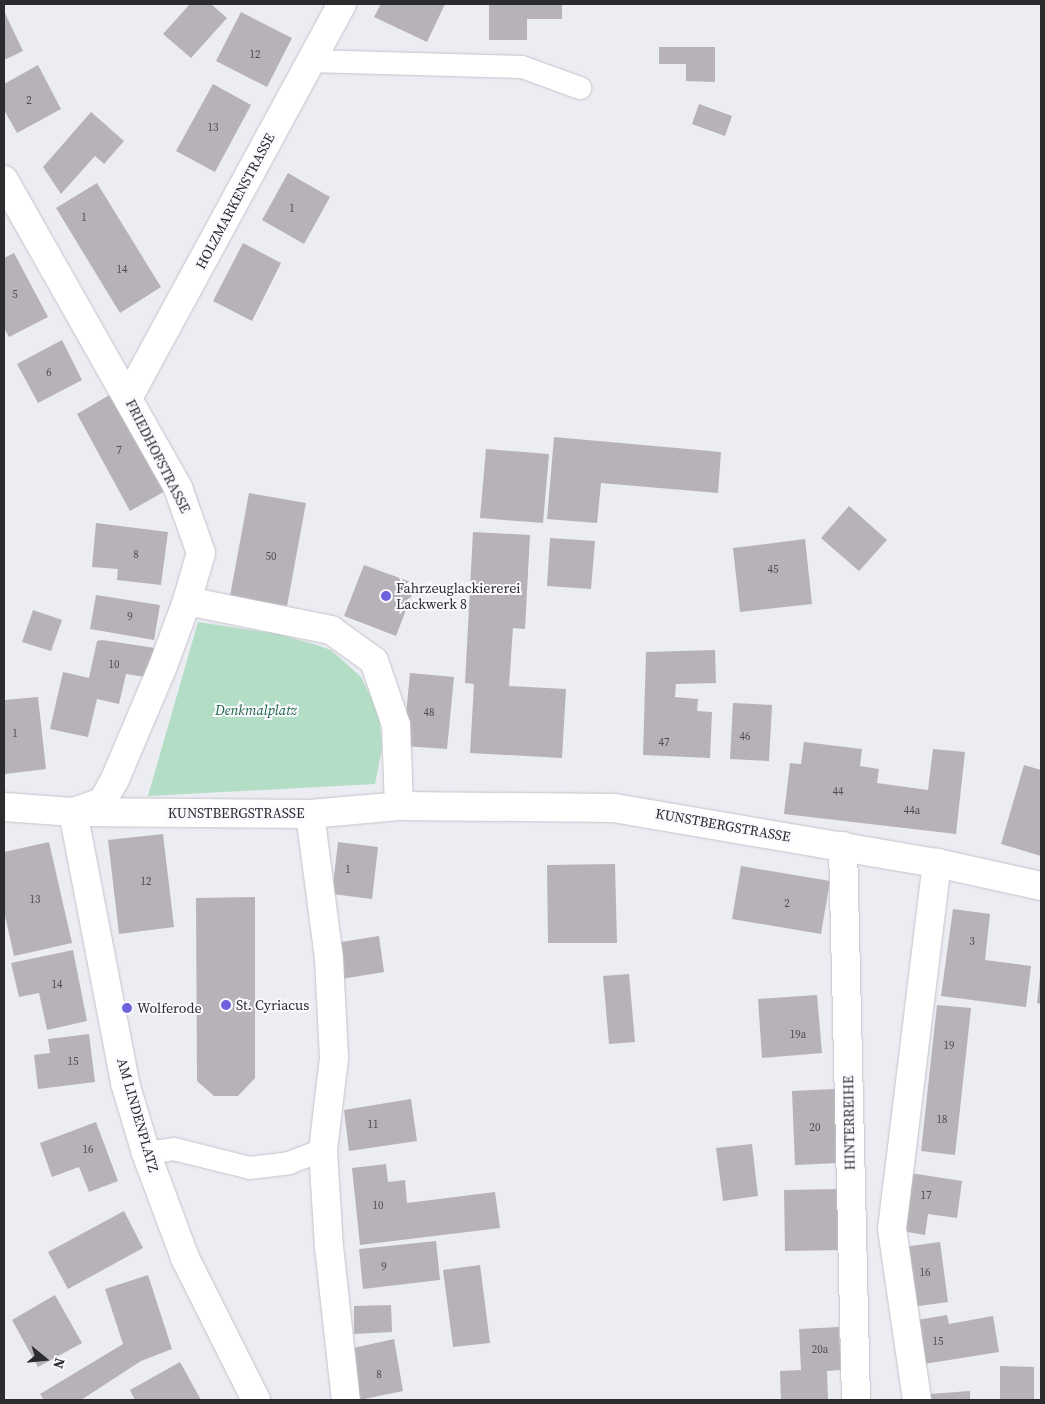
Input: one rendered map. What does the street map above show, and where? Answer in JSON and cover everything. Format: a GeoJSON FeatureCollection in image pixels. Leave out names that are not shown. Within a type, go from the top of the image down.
{"type":"FeatureCollection","features":[{"type":"Feature","properties":{"kind":"street","name":"HOLZMARKENSTRASSE"},"geometry":{"type":"LineString","coordinates":[[128,398],[342,4]]}},
{"type":"Feature","properties":{"kind":"street","name":"FRIEDHOFSTRASSE"},"geometry":{"type":"LineString","coordinates":[[4,180],[178,488],[197,536],[201,553],[187,601],[115,779],[102,802],[73,812]]}},
{"type":"Feature","properties":{"kind":"street"},"geometry":{"type":"LineString","coordinates":[[187,601],[331,630],[374,661],[396,725],[400,806]]}},
{"type":"Feature","properties":{"kind":"street","name":"KUNSTBERGSTRASSE"},"geometry":{"type":"LineString","coordinates":[[4,807],[73,812],[310,814],[400,806],[614,808],[937,863],[1041,886]]}},
{"type":"Feature","properties":{"kind":"street","name":"AM LINDENPLATZ"},"geometry":{"type":"LineString","coordinates":[[73,812],[125,1083],[146,1153],[185,1258],[256,1400]]}},
{"type":"Feature","properties":{"kind":"street"},"geometry":{"type":"LineString","coordinates":[[310,814],[329,959],[334,1058],[324,1150],[329,1247],[346,1400]]}},
{"type":"Feature","properties":{"kind":"street","name":"HINTERREIHE"},"geometry":{"type":"LineString","coordinates":[[843,846],[856,1400]]}},
{"type":"Feature","properties":{"kind":"street"},"geometry":{"type":"LineString","coordinates":[[917,1400],[892,1229],[937,863]]}},
{"type":"Feature","properties":{"kind":"lane"},"geometry":{"type":"LineString","coordinates":[[310,61],[522,67],[580,88]]}},
{"type":"Feature","properties":{"kind":"lane"},"geometry":{"type":"LineString","coordinates":[[146,1153],[174,1149],[250,1168],[289,1163],[324,1150]]}},
{"type":"Feature","properties":{"kind":"green space","name":"Denkmalplatz"},"geometry":{"type":"Polygon","coordinates":[[[198,622],[278,634],[317,645],[331,650],[361,677],[379,714],[382,748],[375,784],[148,796],[198,622]]]}},
{"type":"Feature","properties":{"kind":"building"},"geometry":{"type":"Polygon","coordinates":[[[190,4],[211,4],[227,18],[191,58],[163,34],[190,4]]]}},
{"type":"Feature","properties":{"kind":"building"},"geometry":{"type":"Polygon","coordinates":[[[381,4],[445,4],[427,42],[374,17],[381,4]]]}},
{"type":"Feature","properties":{"kind":"building"},"geometry":{"type":"Polygon","coordinates":[[[489,4],[562,4],[562,19],[527,19],[527,40],[489,40],[489,4]]]}},
{"type":"Feature","properties":{"kind":"building"},"geometry":{"type":"Polygon","coordinates":[[[4,11],[23,51],[4,60],[4,11]]]}},
{"type":"Feature","properties":{"kind":"building"},"geometry":{"type":"Polygon","coordinates":[[[241,12],[292,38],[267,87],[216,61],[241,12]]]}},
{"type":"Feature","properties":{"kind":"building"},"geometry":{"type":"Polygon","coordinates":[[[659,47],[715,47],[715,82],[686,81],[686,64],[659,64],[659,47]]]}},
{"type":"Feature","properties":{"kind":"building"},"geometry":{"type":"Polygon","coordinates":[[[38,65],[61,109],[17,133],[4,110],[4,84],[38,65]]]}},
{"type":"Feature","properties":{"kind":"building"},"geometry":{"type":"Polygon","coordinates":[[[213,84],[251,105],[215,172],[176,151],[213,84]]]}},
{"type":"Feature","properties":{"kind":"building"},"geometry":{"type":"Polygon","coordinates":[[[699,104],[732,116],[725,136],[692,124],[699,104]]]}},
{"type":"Feature","properties":{"kind":"building"},"geometry":{"type":"Polygon","coordinates":[[[91,112],[124,141],[104,164],[95,156],[61,194],[43,167],[91,112]]]}},
{"type":"Feature","properties":{"kind":"building"},"geometry":{"type":"Polygon","coordinates":[[[288,173],[330,197],[304,244],[262,220],[288,173]]]}},
{"type":"Feature","properties":{"kind":"building"},"geometry":{"type":"Polygon","coordinates":[[[97,183],[161,287],[120,313],[56,208],[97,183]]]}},
{"type":"Feature","properties":{"kind":"building"},"geometry":{"type":"Polygon","coordinates":[[[243,243],[281,263],[252,321],[213,301],[243,243]]]}},
{"type":"Feature","properties":{"kind":"building"},"geometry":{"type":"Polygon","coordinates":[[[14,253],[48,317],[9,337],[4,328],[4,258],[14,253]]]}},
{"type":"Feature","properties":{"kind":"building"},"geometry":{"type":"Polygon","coordinates":[[[62,340],[82,380],[38,403],[17,364],[62,340]]]}},
{"type":"Feature","properties":{"kind":"building"},"geometry":{"type":"Polygon","coordinates":[[[113,393],[167,490],[130,511],[77,414],[113,393]]]}},
{"type":"Feature","properties":{"kind":"building"},"geometry":{"type":"Polygon","coordinates":[[[554,437],[721,452],[718,493],[601,483],[597,523],[547,519],[554,437]]]}},
{"type":"Feature","properties":{"kind":"building"},"geometry":{"type":"Polygon","coordinates":[[[486,449],[549,454],[543,523],[480,518],[486,449]]]}},
{"type":"Feature","properties":{"kind":"building"},"geometry":{"type":"Polygon","coordinates":[[[249,493],[306,503],[287,606],[230,596],[249,493]]]}},
{"type":"Feature","properties":{"kind":"building"},"geometry":{"type":"Polygon","coordinates":[[[849,506],[887,540],[859,571],[821,538],[849,506]]]}},
{"type":"Feature","properties":{"kind":"building"},"geometry":{"type":"Polygon","coordinates":[[[96,523],[168,532],[161,585],[117,580],[118,569],[92,567],[96,523]]]}},
{"type":"Feature","properties":{"kind":"building"},"geometry":{"type":"Polygon","coordinates":[[[473,532],[530,535],[525,629],[513,628],[509,686],[566,689],[562,758],[470,753],[474,684],[465,683],[473,532]]]}},
{"type":"Feature","properties":{"kind":"building"},"geometry":{"type":"Polygon","coordinates":[[[550,538],[595,541],[591,589],[547,586],[550,538]]]}},
{"type":"Feature","properties":{"kind":"building"},"geometry":{"type":"Polygon","coordinates":[[[805,539],[812,604],[740,612],[733,548],[805,539]]]}},
{"type":"Feature","properties":{"kind":"building"},"geometry":{"type":"Polygon","coordinates":[[[364,565],[416,584],[396,636],[344,616],[364,565]]]}},
{"type":"Feature","properties":{"kind":"building"},"geometry":{"type":"Polygon","coordinates":[[[96,595],[160,605],[154,640],[90,629],[96,595]]]}},
{"type":"Feature","properties":{"kind":"building"},"geometry":{"type":"Polygon","coordinates":[[[33,610],[62,620],[51,651],[22,642],[33,610]]]}},
{"type":"Feature","properties":{"kind":"building"},"geometry":{"type":"Polygon","coordinates":[[[102,640],[155,648],[151,678],[126,674],[119,704],[97,699],[88,737],[50,729],[63,672],[89,678],[97,641],[102,640]]]}},
{"type":"Feature","properties":{"kind":"building"},"geometry":{"type":"Polygon","coordinates":[[[715,650],[716,683],[676,684],[675,697],[698,699],[697,711],[712,712],[710,758],[643,755],[646,652],[715,650]]]}},
{"type":"Feature","properties":{"kind":"building"},"geometry":{"type":"Polygon","coordinates":[[[410,673],[454,677],[447,749],[403,746],[410,673]]]}},
{"type":"Feature","properties":{"kind":"building"},"geometry":{"type":"Polygon","coordinates":[[[38,697],[46,769],[5,774],[4,700],[38,697]]]}},
{"type":"Feature","properties":{"kind":"building"},"geometry":{"type":"Polygon","coordinates":[[[733,703],[772,705],[769,761],[730,759],[733,703]]]}},
{"type":"Feature","properties":{"kind":"building"},"geometry":{"type":"Polygon","coordinates":[[[804,742],[862,749],[860,766],[879,769],[877,783],[928,790],[933,749],[965,752],[956,834],[784,814],[790,763],[801,764],[804,742]]]}},
{"type":"Feature","properties":{"kind":"building"},"geometry":{"type":"Polygon","coordinates":[[[1024,765],[1041,770],[1041,856],[1001,844],[1024,765]]]}},
{"type":"Feature","properties":{"kind":"building"},"geometry":{"type":"Polygon","coordinates":[[[163,834],[174,927],[119,934],[108,840],[163,834]]]}},
{"type":"Feature","properties":{"kind":"building"},"geometry":{"type":"Polygon","coordinates":[[[49,842],[72,943],[14,956],[4,911],[4,852],[49,842]]]}},
{"type":"Feature","properties":{"kind":"building"},"geometry":{"type":"Polygon","coordinates":[[[338,842],[378,847],[372,899],[332,894],[338,842]]]}},
{"type":"Feature","properties":{"kind":"building"},"geometry":{"type":"Polygon","coordinates":[[[615,864],[617,943],[548,943],[547,865],[615,864]]]}},
{"type":"Feature","properties":{"kind":"building"},"geometry":{"type":"Polygon","coordinates":[[[741,866],[830,881],[821,934],[732,919],[741,866]]]}},
{"type":"Feature","properties":{"kind":"building"},"geometry":{"type":"Polygon","coordinates":[[[255,897],[255,1078],[238,1096],[214,1096],[197,1081],[196,898],[255,897]]]}},
{"type":"Feature","properties":{"kind":"building"},"geometry":{"type":"Polygon","coordinates":[[[953,909],[990,914],[985,960],[1031,966],[1026,1007],[941,996],[953,909]]]}},
{"type":"Feature","properties":{"kind":"building"},"geometry":{"type":"Polygon","coordinates":[[[379,936],[384,972],[341,979],[335,943],[379,936]]]}},
{"type":"Feature","properties":{"kind":"building"},"geometry":{"type":"Polygon","coordinates":[[[73,950],[87,1021],[47,1030],[39,993],[19,997],[11,963],[73,950]]]}},
{"type":"Feature","properties":{"kind":"building"},"geometry":{"type":"Polygon","coordinates":[[[629,974],[635,1042],[609,1044],[603,976],[629,974]]]}},
{"type":"Feature","properties":{"kind":"building"},"geometry":{"type":"Polygon","coordinates":[[[1041,976],[1041,1004],[1037,1003],[1041,976]]]}},
{"type":"Feature","properties":{"kind":"building"},"geometry":{"type":"Polygon","coordinates":[[[817,995],[822,1053],[762,1058],[758,999],[817,995]]]}},
{"type":"Feature","properties":{"kind":"building"},"geometry":{"type":"Polygon","coordinates":[[[937,1005],[971,1008],[955,1155],[921,1151],[937,1005]]]}},
{"type":"Feature","properties":{"kind":"building"},"geometry":{"type":"Polygon","coordinates":[[[89,1034],[95,1082],[38,1089],[34,1055],[50,1053],[48,1039],[89,1034]]]}},
{"type":"Feature","properties":{"kind":"building"},"geometry":{"type":"Polygon","coordinates":[[[835,1089],[838,1163],[795,1165],[792,1091],[835,1089]]]}},
{"type":"Feature","properties":{"kind":"building"},"geometry":{"type":"Polygon","coordinates":[[[411,1099],[417,1141],[349,1151],[344,1110],[411,1099]]]}},
{"type":"Feature","properties":{"kind":"building"},"geometry":{"type":"Polygon","coordinates":[[[96,1122],[118,1181],[89,1192],[79,1167],[52,1177],[40,1143],[96,1122]]]}},
{"type":"Feature","properties":{"kind":"building"},"geometry":{"type":"Polygon","coordinates":[[[752,1144],[758,1196],[723,1201],[716,1148],[752,1144]]]}},
{"type":"Feature","properties":{"kind":"building"},"geometry":{"type":"Polygon","coordinates":[[[386,1164],[388,1182],[405,1180],[407,1203],[495,1192],[500,1228],[360,1245],[352,1168],[386,1164]]]}},
{"type":"Feature","properties":{"kind":"building"},"geometry":{"type":"Polygon","coordinates":[[[910,1173],[962,1181],[957,1218],[928,1214],[925,1235],[902,1231],[910,1173]]]}},
{"type":"Feature","properties":{"kind":"building"},"geometry":{"type":"Polygon","coordinates":[[[841,1189],[842,1250],[785,1251],[784,1190],[841,1189]]]}},
{"type":"Feature","properties":{"kind":"building"},"geometry":{"type":"Polygon","coordinates":[[[124,1211],[143,1248],[68,1289],[48,1252],[124,1211]]]}},
{"type":"Feature","properties":{"kind":"building"},"geometry":{"type":"Polygon","coordinates":[[[436,1241],[440,1280],[363,1289],[359,1249],[436,1241]]]}},
{"type":"Feature","properties":{"kind":"building"},"geometry":{"type":"Polygon","coordinates":[[[940,1242],[948,1302],[912,1307],[903,1247],[940,1242]]]}},
{"type":"Feature","properties":{"kind":"building"},"geometry":{"type":"Polygon","coordinates":[[[480,1265],[490,1343],[453,1347],[443,1270],[480,1265]]]}},
{"type":"Feature","properties":{"kind":"building"},"geometry":{"type":"Polygon","coordinates":[[[148,1275],[172,1349],[141,1361],[81,1400],[44,1400],[40,1394],[123,1344],[105,1289],[148,1275]]]}},
{"type":"Feature","properties":{"kind":"building"},"geometry":{"type":"Polygon","coordinates":[[[55,1295],[82,1343],[38,1367],[12,1320],[55,1295]]]}},
{"type":"Feature","properties":{"kind":"building"},"geometry":{"type":"Polygon","coordinates":[[[391,1305],[392,1332],[354,1334],[354,1306],[391,1305]]]}},
{"type":"Feature","properties":{"kind":"building"},"geometry":{"type":"Polygon","coordinates":[[[947,1315],[949,1324],[993,1316],[999,1352],[918,1365],[911,1321],[947,1315]]]}},
{"type":"Feature","properties":{"kind":"building"},"geometry":{"type":"Polygon","coordinates":[[[839,1327],[841,1370],[827,1371],[828,1400],[781,1400],[780,1371],[801,1370],[799,1329],[839,1327]]]}},
{"type":"Feature","properties":{"kind":"building"},"geometry":{"type":"Polygon","coordinates":[[[394,1339],[403,1391],[359,1400],[349,1349],[394,1339]]]}},
{"type":"Feature","properties":{"kind":"building"},"geometry":{"type":"Polygon","coordinates":[[[180,1362],[201,1400],[135,1400],[130,1390],[180,1362]]]}},
{"type":"Feature","properties":{"kind":"building"},"geometry":{"type":"Polygon","coordinates":[[[1000,1366],[1034,1367],[1034,1400],[1000,1400],[1000,1366]]]}},
{"type":"Feature","properties":{"kind":"building"},"geometry":{"type":"Polygon","coordinates":[[[970,1391],[970,1400],[930,1400],[929,1394],[970,1391]]]}},
{"type":"Feature","properties":{"kind":"place","name":"Fahrzeuglackiererei Lackwerk 8"},"geometry":{"type":"Point","coordinates":[386,596]}},
{"type":"Feature","properties":{"kind":"place","name":"St. Cyriacus"},"geometry":{"type":"Point","coordinates":[226,1005]}},
{"type":"Feature","properties":{"kind":"place","name":"Wolferode"},"geometry":{"type":"Point","coordinates":[127,1008]}}]}
